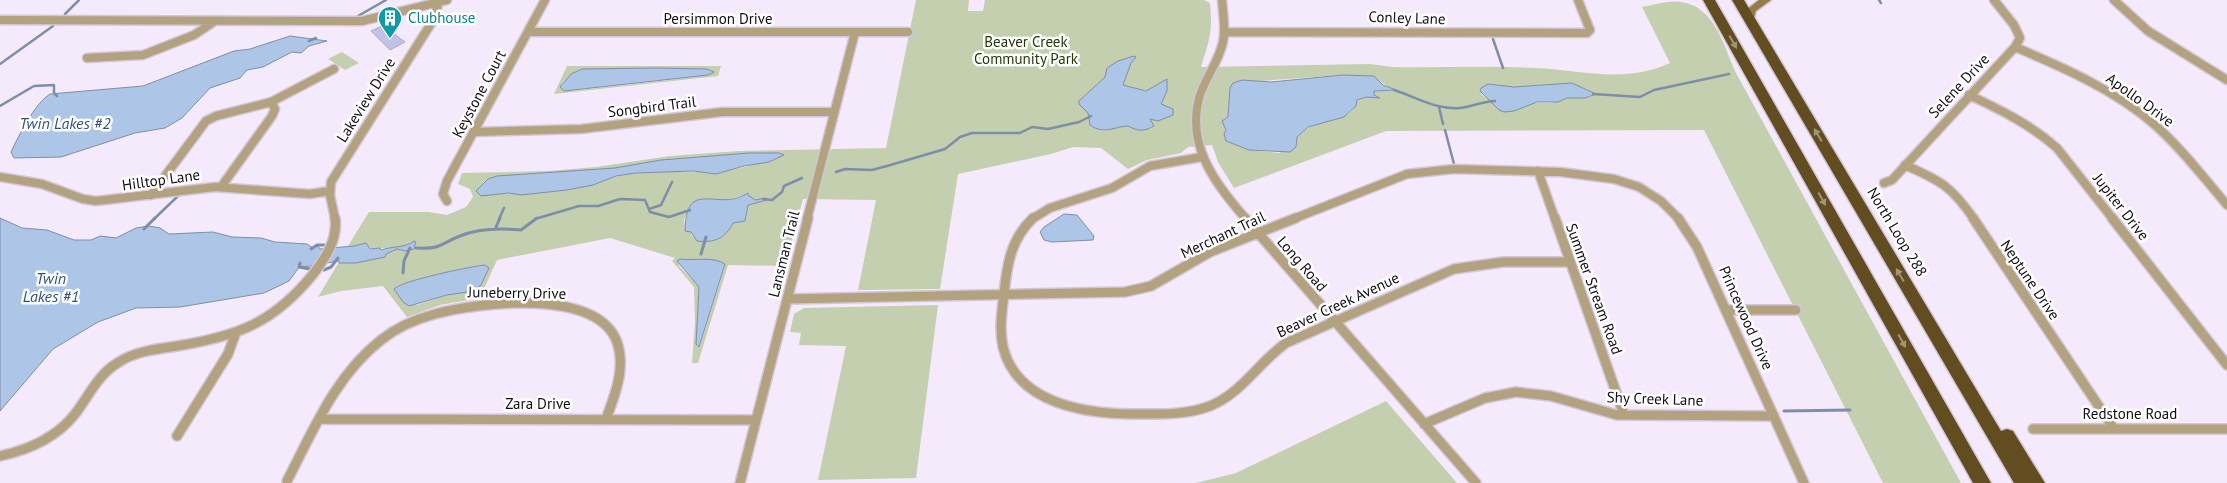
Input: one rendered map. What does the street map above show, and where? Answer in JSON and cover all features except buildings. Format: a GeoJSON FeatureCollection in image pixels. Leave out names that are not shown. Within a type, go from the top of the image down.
{"type":"FeatureCollection","features":[{"type":"Feature","properties":{"kind":"highway"},"geometry":{"type":"LineString","coordinates":[[1709,0],[1982,483]]}},
{"type":"Feature","properties":{"kind":"highway","name":"North Loop 288"},"geometry":{"type":"LineString","coordinates":[[1738,0],[2023,483]]}},
{"type":"Feature","properties":{"kind":"highway"},"geometry":{"type":"LineString","coordinates":[[1916,301],[1965,368],[2036,483]]}},
{"type":"Feature","properties":{"kind":"highway"},"geometry":{"type":"LineString","coordinates":[[1939,407],[1976,483]]}},
{"type":"Feature","properties":{"kind":"street","name":"Keystone Court"},"geometry":{"type":"LineString","coordinates":[[447,201],[443,194],[445,186],[545,0]]}},
{"type":"Feature","properties":{"kind":"street","name":"Long Road"},"geometry":{"type":"LineString","coordinates":[[1222,0],[1224,32],[1220,53],[1200,95],[1197,110],[1197,136],[1202,157],[1221,192],[1476,483]]}},
{"type":"Feature","properties":{"kind":"street","name":"Conley Lane"},"geometry":{"type":"LineString","coordinates":[[1224,32],[1354,31],[1573,34],[1588,32],[1590,25],[1578,0]]}},
{"type":"Feature","properties":{"kind":"street"},"geometry":{"type":"LineString","coordinates":[[1749,19],[1751,10],[1766,0]]}},
{"type":"Feature","properties":{"kind":"street"},"geometry":{"type":"LineString","coordinates":[[1994,0],[2020,38],[2015,47]]}},
{"type":"Feature","properties":{"kind":"street"},"geometry":{"type":"LineString","coordinates":[[2114,0],[2148,31],[2227,80]]}},
{"type":"Feature","properties":{"kind":"street","name":"Lakeview Drive"},"geometry":{"type":"LineString","coordinates":[[0,20],[370,20],[443,1]]}},
{"type":"Feature","properties":{"kind":"street","name":"Lakeview Drive"},"geometry":{"type":"LineString","coordinates":[[329,191],[331,182],[432,22],[443,1]]}},
{"type":"Feature","properties":{"kind":"street"},"geometry":{"type":"LineString","coordinates":[[87,58],[143,54],[188,38],[215,21]]}},
{"type":"Feature","properties":{"kind":"street","name":"Persimmon Drive"},"geometry":{"type":"LineString","coordinates":[[528,32],[908,32]]}},
{"type":"Feature","properties":{"kind":"street","name":"Lansman Trail"},"geometry":{"type":"LineString","coordinates":[[740,483],[855,32]]}},
{"type":"Feature","properties":{"kind":"street","name":"Selene Drive"},"geometry":{"type":"LineString","coordinates":[[1884,183],[1892,180],[2015,47]]}},
{"type":"Feature","properties":{"kind":"street","name":"Apollo Drive"},"geometry":{"type":"LineString","coordinates":[[2015,47],[2082,77],[2145,117],[2171,140],[2227,205]]}},
{"type":"Feature","properties":{"kind":"street"},"geometry":{"type":"LineString","coordinates":[[151,195],[206,121],[271,102],[334,69]]}},
{"type":"Feature","properties":{"kind":"street","name":"Jupiter Drive"},"geometry":{"type":"LineString","coordinates":[[1969,95],[2018,118],[2041,133],[2057,148],[2227,365]]}},
{"type":"Feature","properties":{"kind":"street"},"geometry":{"type":"LineString","coordinates":[[221,187],[272,116],[275,109],[271,102]]}},
{"type":"Feature","properties":{"kind":"street","name":"Songbird Trail"},"geometry":{"type":"LineString","coordinates":[[474,132],[576,130],[722,112],[834,112]]}},
{"type":"Feature","properties":{"kind":"street","name":"Beaver Creek Avenue"},"geometry":{"type":"LineString","coordinates":[[1202,157],[1149,167],[1105,191],[1060,203],[1036,216],[1024,227],[1011,246],[1007,263],[1000,327],[1003,344],[1009,360],[1020,376],[1035,391],[1050,400],[1084,411],[1106,414],[1176,413],[1211,406],[1237,392],[1280,346],[1459,266],[1487,262],[1570,262]]}},
{"type":"Feature","properties":{"kind":"street","name":"Neptune Drive"},"geometry":{"type":"LineString","coordinates":[[1905,165],[1938,180],[1958,196],[2114,429]]}},
{"type":"Feature","properties":{"kind":"street","name":"Merchant Trail"},"geometry":{"type":"LineString","coordinates":[[787,299],[1113,294],[1144,288],[1164,280],[1204,255],[1257,233],[1406,174],[1433,170],[1591,173],[1635,185]]}},
{"type":"Feature","properties":{"kind":"street","name":"Summer Stream Road"},"geometry":{"type":"LineString","coordinates":[[1538,171],[1624,415]]}},
{"type":"Feature","properties":{"kind":"street","name":"Hilltop Lane"},"geometry":{"type":"LineString","coordinates":[[0,177],[42,184],[91,201],[221,187],[310,194],[329,191]]}},
{"type":"Feature","properties":{"kind":"street","name":"Princewood Drive"},"geometry":{"type":"LineString","coordinates":[[1635,185],[1660,199],[1684,224],[1726,310],[1804,483]]}},
{"type":"Feature","properties":{"kind":"street"},"geometry":{"type":"LineString","coordinates":[[0,456],[30,447],[59,429],[74,414],[99,379],[118,362],[148,352],[235,335],[251,327],[298,293],[331,246],[337,224],[329,191]]}},
{"type":"Feature","properties":{"kind":"street","name":"Juneberry Drive"},"geometry":{"type":"LineString","coordinates":[[287,481],[347,373],[381,340],[405,326],[433,314],[459,308],[485,306],[566,308],[589,314],[602,321],[618,344],[621,364],[616,390],[606,419]]}},
{"type":"Feature","properties":{"kind":"street"},"geometry":{"type":"LineString","coordinates":[[1726,310],[1796,310]]}},
{"type":"Feature","properties":{"kind":"street"},"geometry":{"type":"LineString","coordinates":[[177,436],[228,354],[235,335]]}},
{"type":"Feature","properties":{"kind":"street","name":"Shy Creek Lane"},"geometry":{"type":"LineString","coordinates":[[1424,424],[1477,399],[1495,394],[1514,392],[1542,394],[1594,411],[1624,415],[1774,416]]}},
{"type":"Feature","properties":{"kind":"street","name":"Zara Drive"},"geometry":{"type":"LineString","coordinates":[[320,419],[756,420]]}},
{"type":"Feature","properties":{"kind":"street","name":"Redstone Road"},"geometry":{"type":"LineString","coordinates":[[2033,429],[2227,429]]}},
{"type":"Feature","properties":{"kind":"green space","name":"Beaver Creek Community Park"},"geometry":{"type":"Polygon","coordinates":[[[916,0],[969,0],[968,11],[983,11],[985,0],[1204,0],[1210,3],[1211,29],[1201,67],[1370,64],[1393,67],[1517,67],[1603,74],[1636,73],[1670,63],[1642,7],[1672,2],[1693,5],[1710,19],[1717,29],[1736,73],[1961,483],[1883,483],[1704,130],[1386,131],[1234,188],[1218,162],[1212,145],[1188,147],[1181,153],[1147,160],[1128,169],[1101,148],[1073,147],[1051,154],[958,174],[940,289],[858,290],[876,200],[803,199],[785,266],[728,265],[698,363],[692,363],[695,322],[694,287],[672,261],[675,258],[610,238],[497,260],[480,298],[440,305],[407,317],[383,286],[341,291],[318,297],[339,262],[373,259],[397,249],[402,251],[417,249],[413,247],[414,241],[392,248],[348,246],[369,212],[429,212],[447,215],[466,207],[473,197],[470,189],[458,184],[462,173],[548,171],[596,167],[670,156],[739,151],[886,148],[916,0]],[[1136,57],[1118,61],[1107,68],[1106,77],[1079,101],[1088,113],[1090,125],[1096,129],[1106,131],[1123,126],[1145,129],[1152,128],[1150,119],[1173,115],[1161,104],[1167,91],[1166,81],[1146,91],[1123,85],[1131,63],[1136,57]],[[1343,75],[1233,83],[1230,88],[1228,117],[1224,119],[1226,141],[1249,150],[1279,153],[1297,144],[1297,137],[1308,128],[1347,114],[1355,107],[1357,101],[1366,97],[1379,98],[1374,95],[1374,91],[1394,91],[1377,79],[1343,75]],[[1572,83],[1514,87],[1488,84],[1481,94],[1504,112],[1514,111],[1533,103],[1552,103],[1567,98],[1591,97],[1592,92],[1572,83]],[[749,153],[661,160],[615,168],[506,176],[486,180],[480,187],[485,195],[569,190],[631,174],[707,172],[744,167],[762,162],[779,153],[749,153]],[[745,195],[726,200],[714,199],[692,204],[684,219],[685,231],[691,232],[692,236],[704,241],[716,240],[725,234],[733,223],[746,219],[748,205],[767,200],[755,200],[745,195]],[[680,259],[679,266],[699,287],[696,344],[700,346],[725,266],[708,261],[680,259]],[[485,265],[476,266],[396,286],[417,305],[447,295],[474,291],[485,265]]]}},
{"type":"Feature","properties":{"kind":"green space"},"geometry":{"type":"Polygon","coordinates":[[[342,52],[359,63],[345,70],[328,59],[342,52]]]}},
{"type":"Feature","properties":{"kind":"green space"},"geometry":{"type":"Polygon","coordinates":[[[567,66],[721,66],[718,76],[554,94],[567,66]],[[657,68],[582,69],[571,74],[562,83],[564,91],[580,90],[696,77],[712,70],[657,68]]]}},
{"type":"Feature","properties":{"kind":"green space"},"geometry":{"type":"Polygon","coordinates":[[[938,305],[916,478],[818,480],[846,346],[799,345],[801,333],[790,332],[794,314],[804,308],[938,305]]]}},
{"type":"Feature","properties":{"kind":"green space"},"geometry":{"type":"Polygon","coordinates":[[[1386,401],[1457,483],[1196,483],[1236,473],[1386,401]]]}},
{"type":"Feature","properties":{"kind":"water","name":"Twin Lakes #2"},"geometry":{"type":"Polygon","coordinates":[[[290,36],[327,41],[309,46],[301,53],[292,52],[263,67],[247,70],[240,78],[210,88],[182,118],[165,128],[135,133],[61,157],[14,158],[11,152],[33,112],[44,98],[50,94],[143,86],[234,51],[250,49],[290,36]]]}},
{"type":"Feature","properties":{"kind":"water"},"geometry":{"type":"Polygon","coordinates":[[[1136,57],[1131,63],[1123,85],[1146,91],[1167,79],[1167,91],[1161,104],[1173,109],[1173,115],[1158,121],[1150,119],[1154,126],[1144,130],[1128,126],[1109,130],[1095,128],[1090,125],[1088,113],[1079,104],[1079,101],[1105,77],[1107,68],[1118,61],[1136,57]]]}},
{"type":"Feature","properties":{"kind":"water"},"geometry":{"type":"Polygon","coordinates":[[[582,69],[707,69],[714,72],[708,75],[564,91],[560,87],[571,74],[582,69]]]}},
{"type":"Feature","properties":{"kind":"water"},"geometry":{"type":"Polygon","coordinates":[[[1343,75],[1374,76],[1383,85],[1396,90],[1374,91],[1374,95],[1380,98],[1366,97],[1357,100],[1356,106],[1344,117],[1308,127],[1297,137],[1296,147],[1290,152],[1249,150],[1226,141],[1224,134],[1226,130],[1222,121],[1228,117],[1230,88],[1233,83],[1242,80],[1271,82],[1343,75]]]}},
{"type":"Feature","properties":{"kind":"water"},"geometry":{"type":"Polygon","coordinates":[[[1572,83],[1596,94],[1585,98],[1567,98],[1558,102],[1537,102],[1514,111],[1504,112],[1499,110],[1480,91],[1481,88],[1488,84],[1514,87],[1572,83]]]}},
{"type":"Feature","properties":{"kind":"water"},"geometry":{"type":"Polygon","coordinates":[[[749,153],[779,153],[784,155],[769,162],[744,166],[716,174],[693,171],[636,173],[616,176],[593,185],[567,190],[521,195],[509,193],[481,196],[476,191],[488,179],[497,176],[615,168],[661,160],[749,153]]]}},
{"type":"Feature","properties":{"kind":"water"},"geometry":{"type":"Polygon","coordinates":[[[748,193],[755,200],[766,198],[767,200],[748,205],[745,221],[733,223],[723,236],[709,241],[697,241],[691,232],[685,231],[687,214],[691,205],[697,200],[726,200],[748,193]]]}},
{"type":"Feature","properties":{"kind":"water"},"geometry":{"type":"Polygon","coordinates":[[[1064,214],[1077,215],[1094,236],[1093,240],[1052,242],[1044,240],[1040,232],[1044,227],[1064,214]]]}},
{"type":"Feature","properties":{"kind":"water","name":"Twin Lakes #1"},"geometry":{"type":"Polygon","coordinates":[[[0,218],[22,228],[47,230],[74,240],[91,240],[100,236],[116,238],[136,228],[149,226],[160,228],[169,234],[213,232],[232,237],[261,238],[275,242],[307,244],[313,248],[318,246],[320,249],[366,243],[370,249],[380,248],[381,250],[407,245],[414,241],[416,242],[414,247],[418,248],[405,251],[397,249],[386,254],[385,257],[356,263],[339,263],[339,261],[315,266],[300,266],[289,281],[264,293],[180,307],[136,308],[98,322],[53,349],[0,411],[0,218]]]}},
{"type":"Feature","properties":{"kind":"water"},"geometry":{"type":"Polygon","coordinates":[[[680,259],[710,259],[725,264],[699,347],[696,344],[699,287],[677,261],[680,259]]]}},
{"type":"Feature","properties":{"kind":"water"},"geometry":{"type":"Polygon","coordinates":[[[485,265],[489,268],[481,285],[474,291],[447,295],[409,306],[403,302],[394,289],[422,278],[485,265]]]}},
{"type":"Feature","properties":{"kind":"waterway"},"geometry":{"type":"LineString","coordinates":[[65,14],[79,0]]}},
{"type":"Feature","properties":{"kind":"waterway"},"geometry":{"type":"LineString","coordinates":[[358,16],[386,0]]}},
{"type":"Feature","properties":{"kind":"waterway"},"geometry":{"type":"LineString","coordinates":[[0,64],[53,26]]}},
{"type":"Feature","properties":{"kind":"waterway"},"geometry":{"type":"LineString","coordinates":[[309,41],[316,38]]}},
{"type":"Feature","properties":{"kind":"waterway"},"geometry":{"type":"LineString","coordinates":[[1493,39],[1503,68]]}},
{"type":"Feature","properties":{"kind":"waterway"},"geometry":{"type":"LineString","coordinates":[[1593,94],[1640,97],[1654,90],[1729,74]]}},
{"type":"Feature","properties":{"kind":"waterway"},"geometry":{"type":"LineString","coordinates":[[0,106],[34,86],[54,85],[54,93],[57,96]]}},
{"type":"Feature","properties":{"kind":"waterway"},"geometry":{"type":"LineString","coordinates":[[1394,90],[1434,105],[1451,108],[1495,101]]}},
{"type":"Feature","properties":{"kind":"waterway"},"geometry":{"type":"LineString","coordinates":[[1439,107],[1443,124]]}},
{"type":"Feature","properties":{"kind":"waterway"},"geometry":{"type":"LineString","coordinates":[[836,172],[845,169],[872,170],[887,166],[945,149],[960,137],[972,133],[1020,133],[1032,127],[1048,129],[1079,122],[1091,116]]}},
{"type":"Feature","properties":{"kind":"waterway"},"geometry":{"type":"LineString","coordinates":[[1445,130],[1454,164]]}},
{"type":"Feature","properties":{"kind":"waterway"},"geometry":{"type":"LineString","coordinates":[[763,199],[772,200],[782,192],[784,186],[802,178]]}},
{"type":"Feature","properties":{"kind":"waterway"},"geometry":{"type":"LineString","coordinates":[[649,209],[661,205],[672,182]]}},
{"type":"Feature","properties":{"kind":"waterway"},"geometry":{"type":"LineString","coordinates":[[154,219],[178,196]]}},
{"type":"Feature","properties":{"kind":"waterway"},"geometry":{"type":"LineString","coordinates":[[536,219],[579,206],[598,206],[620,199],[645,200],[650,212],[669,217],[690,210]]}},
{"type":"Feature","properties":{"kind":"waterway"},"geometry":{"type":"LineString","coordinates":[[499,219],[504,208]]}},
{"type":"Feature","properties":{"kind":"waterway"},"geometry":{"type":"LineString","coordinates":[[496,227],[500,218]]}},
{"type":"Feature","properties":{"kind":"waterway"},"geometry":{"type":"LineString","coordinates":[[144,229],[154,219]]}},
{"type":"Feature","properties":{"kind":"waterway"},"geometry":{"type":"LineString","coordinates":[[416,248],[440,246],[467,233],[482,230],[521,230],[536,219]]}},
{"type":"Feature","properties":{"kind":"waterway"},"geometry":{"type":"LineString","coordinates":[[701,254],[706,237]]}},
{"type":"Feature","properties":{"kind":"waterway"},"geometry":{"type":"LineString","coordinates":[[311,249],[317,245],[324,245]]}},
{"type":"Feature","properties":{"kind":"waterway"},"geometry":{"type":"LineString","coordinates":[[403,273],[404,261],[410,248]]}},
{"type":"Feature","properties":{"kind":"waterway"},"geometry":{"type":"LineString","coordinates":[[324,270],[331,267],[338,258]]}},
{"type":"Feature","properties":{"kind":"waterway"},"geometry":{"type":"LineString","coordinates":[[300,263],[299,267],[310,269]]}},
{"type":"Feature","properties":{"kind":"waterway"},"geometry":{"type":"LineString","coordinates":[[1784,411],[1850,410]]}},
{"type":"Feature","properties":{"kind":"place","name":"Clubhouse"},"geometry":{"type":"Point","coordinates":[390,39]}}]}
